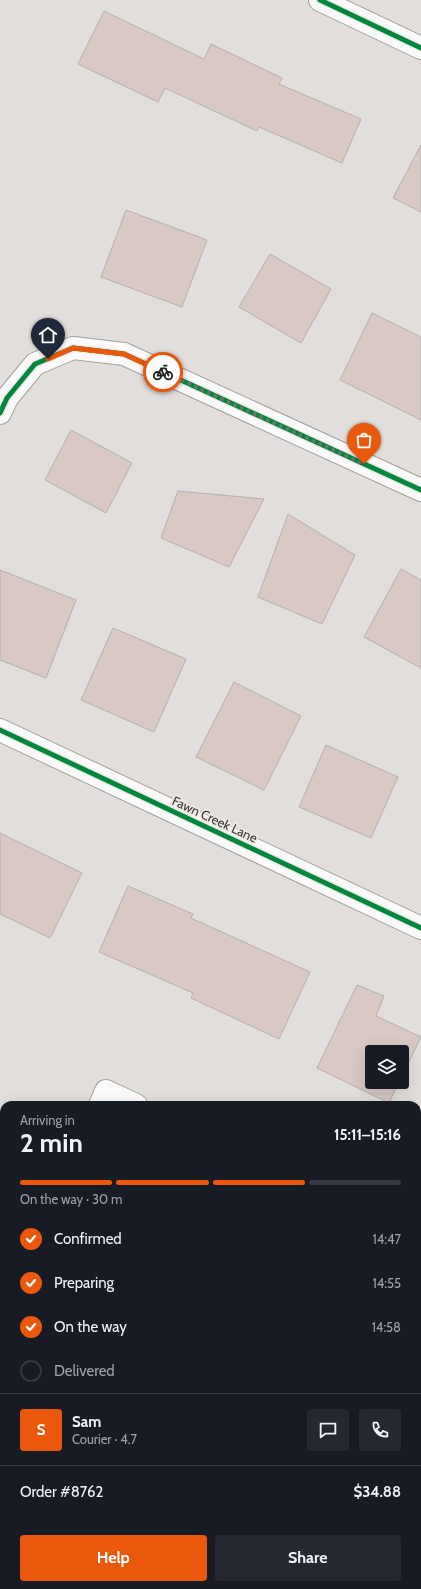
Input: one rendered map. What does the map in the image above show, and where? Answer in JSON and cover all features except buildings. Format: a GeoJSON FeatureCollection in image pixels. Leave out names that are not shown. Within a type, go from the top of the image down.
{"type":"FeatureCollection","features":[{"type":"Feature","properties":{"kind":"street"},"geometry":{"type":"LineString","coordinates":[[320,0],[421,48]]}},
{"type":"Feature","properties":{"kind":"street"},"geometry":{"type":"LineString","coordinates":[[0,413],[6,398],[35,364],[73,348],[124,354],[421,490]]}},
{"type":"Feature","properties":{"kind":"street","name":"Fawn Creek Lane"},"geometry":{"type":"LineString","coordinates":[[0,730],[421,928]]}},
{"type":"Feature","properties":{"kind":"street"},"geometry":{"type":"LineString","coordinates":[[102,1101],[106,1091],[127,1101]]}},
{"type":"Feature","properties":{"kind":"cycle path"},"geometry":{"type":"LineString","coordinates":[[320,0],[421,48]]}},
{"type":"Feature","properties":{"kind":"cycle path"},"geometry":{"type":"LineString","coordinates":[[0,413],[7,398],[35,364],[73,348],[124,354],[421,490]]}},
{"type":"Feature","properties":{"kind":"cycle path"},"geometry":{"type":"LineString","coordinates":[[0,730],[421,928]]}},
{"type":"Feature","properties":{"kind":"way so far"},"geometry":{"type":"LineString","coordinates":[[163,372],[364,464]]}},
{"type":"Feature","properties":{"kind":"route"},"geometry":{"type":"LineString","coordinates":[[48,359],[73,348],[124,354],[163,372]]}}]}
